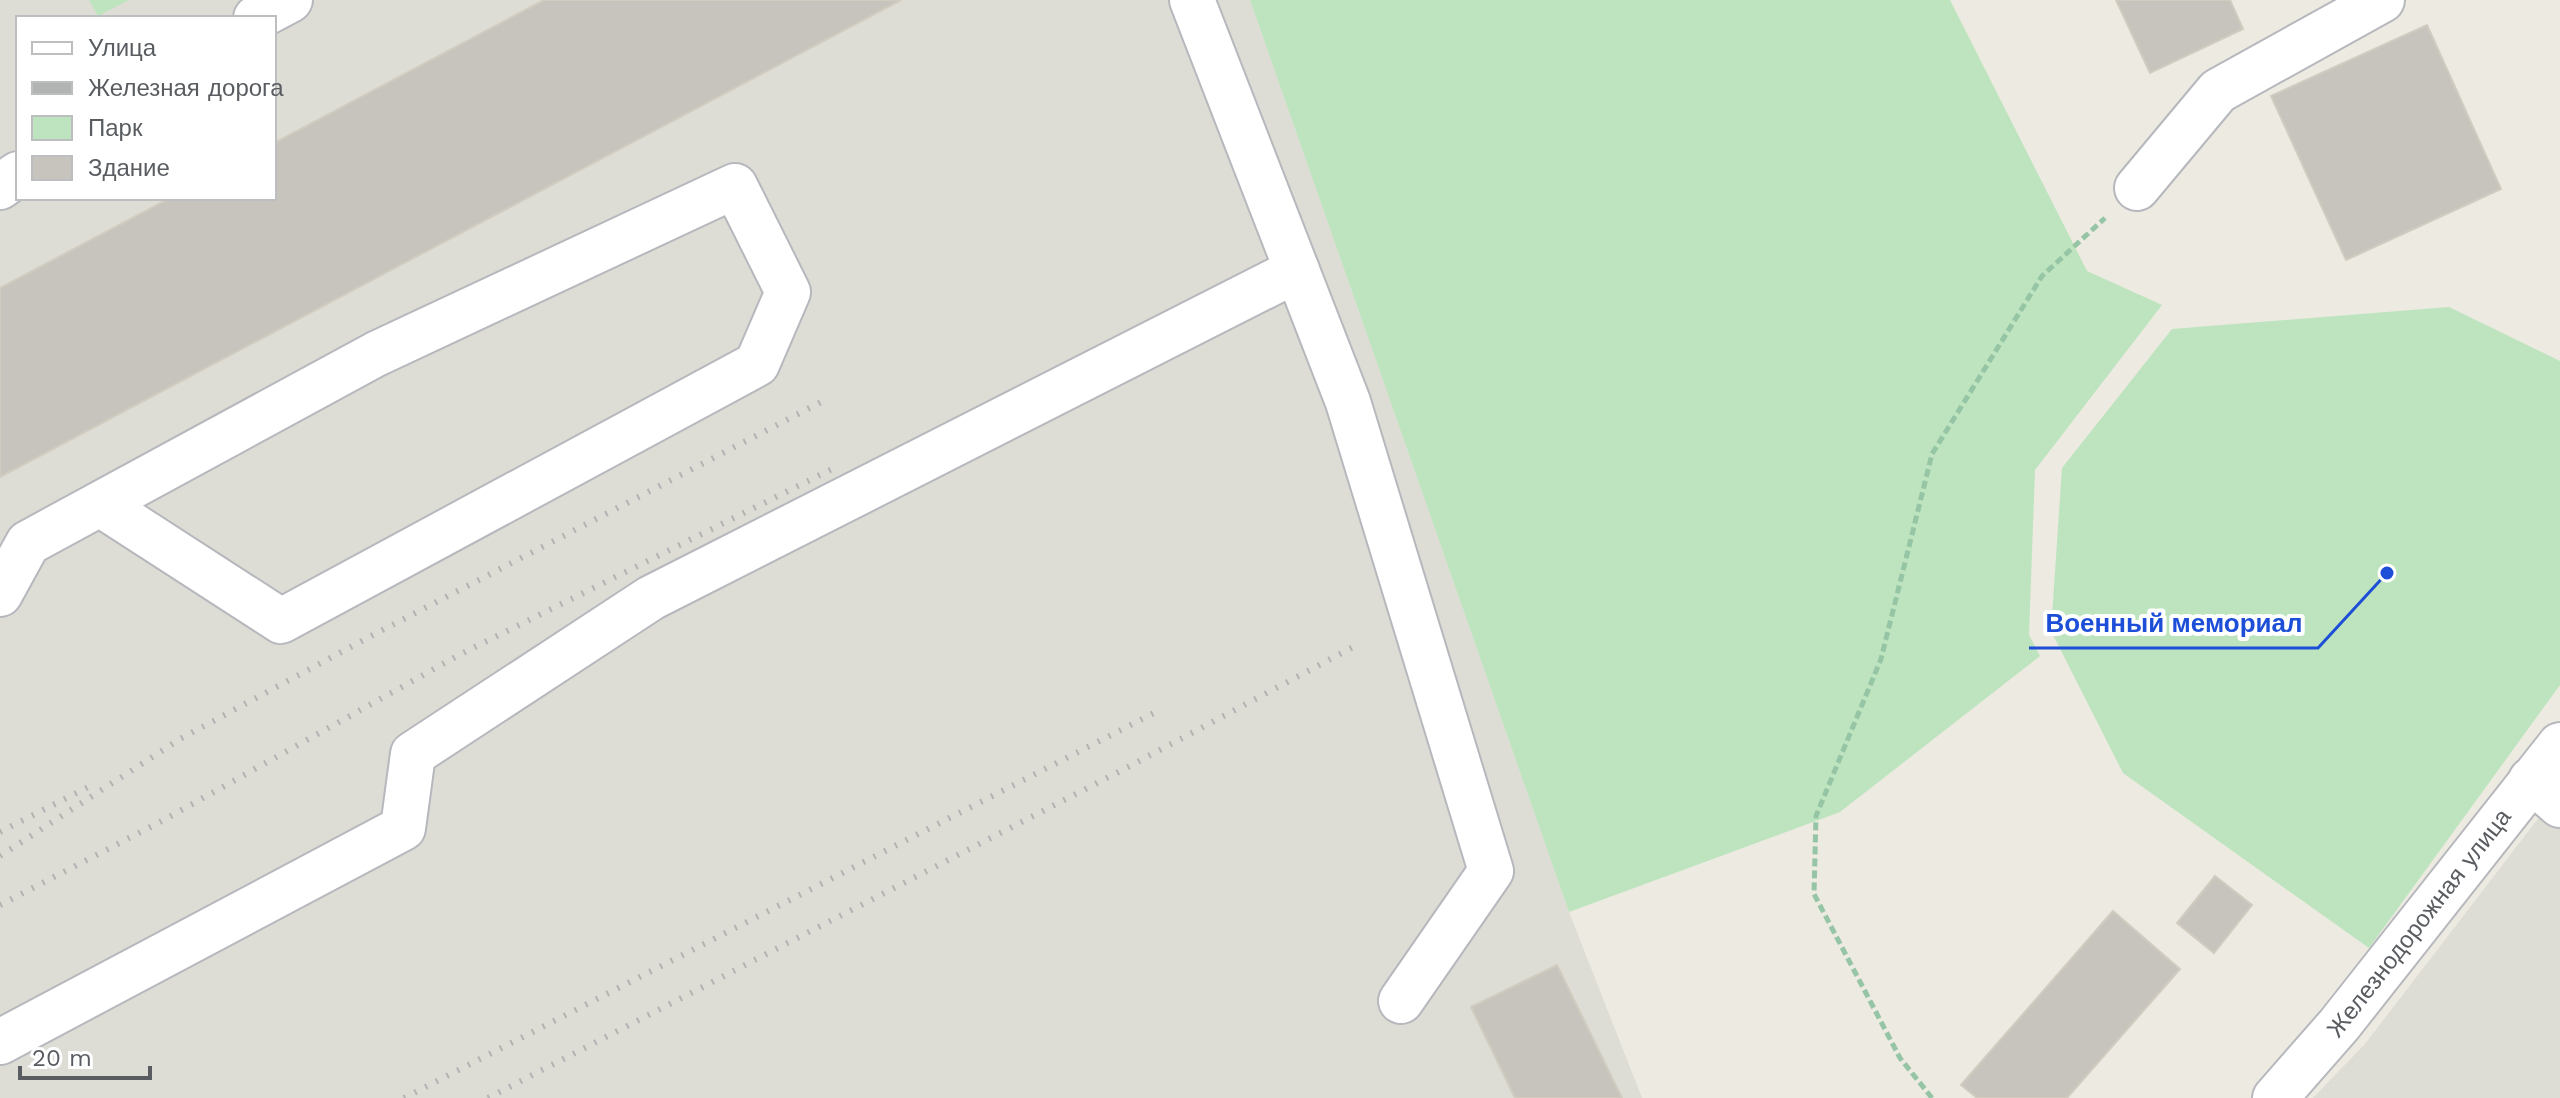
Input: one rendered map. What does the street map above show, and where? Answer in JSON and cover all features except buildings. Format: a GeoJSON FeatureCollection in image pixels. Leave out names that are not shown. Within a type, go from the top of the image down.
{"type":"FeatureCollection","features":[{"type":"Feature","properties":{"kind":"street"},"geometry":{"type":"LineString","coordinates":[[260,16],[290,0]]}},
{"type":"Feature","properties":{"kind":"street"},"geometry":{"type":"LineString","coordinates":[[1192,0],[1348,402],[1491,871],[1401,1001]]}},
{"type":"Feature","properties":{"kind":"street"},"geometry":{"type":"LineString","coordinates":[[2137,188],[2218,91],[2382,0]]}},
{"type":"Feature","properties":{"kind":"street"},"geometry":{"type":"LineString","coordinates":[[0,594],[28,543],[376,354],[735,186],[788,292],[757,364],[281,621],[100,504]]}},
{"type":"Feature","properties":{"kind":"street"},"geometry":{"type":"LineString","coordinates":[[0,1042],[403,828],[413,754],[651,598],[1297,270]]}},
{"type":"Feature","properties":{"kind":"street","name":"Железнодорожная улица"},"geometry":{"type":"LineString","coordinates":[[2275,1098],[2546,793],[2560,745]]}},
{"type":"Feature","properties":{"kind":"path"},"geometry":{"type":"LineString","coordinates":[[1932,1098],[1900,1058],[1814,894],[1816,816],[1881,659],[1932,454],[2042,276],[2137,188]]}},
{"type":"Feature","properties":{"kind":"shaded area"},"geometry":{"type":"Polygon","coordinates":[[[0,0],[89,0],[98,15],[129,0],[1250,0],[1569,912],[1642,1098],[0,1098],[0,0]]]}},
{"type":"Feature","properties":{"kind":"shaded area"},"geometry":{"type":"Polygon","coordinates":[[[2560,790],[2560,1098],[2313,1098],[2365,1044],[2560,790]]]}},
{"type":"Feature","properties":{"kind":"green space"},"geometry":{"type":"Polygon","coordinates":[[[89,0],[129,0],[98,16],[89,0]]]}},
{"type":"Feature","properties":{"kind":"green space"},"geometry":{"type":"Polygon","coordinates":[[[1250,0],[1950,0],[2087,271],[2162,305],[2035,470],[2029,635],[2040,656],[1840,812],[1569,912],[1250,0]]]}},
{"type":"Feature","properties":{"kind":"green space"},"geometry":{"type":"Polygon","coordinates":[[[2449,307],[2560,361],[2560,685],[2369,948],[2123,773],[2051,631],[2062,468],[2172,329],[2449,307]]]}},
{"type":"Feature","properties":{"kind":"railway"},"geometry":{"type":"LineString","coordinates":[[0,856],[180,739],[825,400]]}},
{"type":"Feature","properties":{"kind":"railway"},"geometry":{"type":"LineString","coordinates":[[0,905],[160,822],[459,655],[834,468]]}},
{"type":"Feature","properties":{"kind":"railway"},"geometry":{"type":"LineString","coordinates":[[488,1098],[1353,647]]}},
{"type":"Feature","properties":{"kind":"railway"},"geometry":{"type":"LineString","coordinates":[[404,1098],[1154,713]]}},
{"type":"Feature","properties":{"kind":"railway"},"geometry":{"type":"LineString","coordinates":[[0,832],[92,785]]}},
{"type":"Feature","properties":{"kind":"place","name":"Военный мемориал"},"geometry":{"type":"Point","coordinates":[2387,573]}}]}
